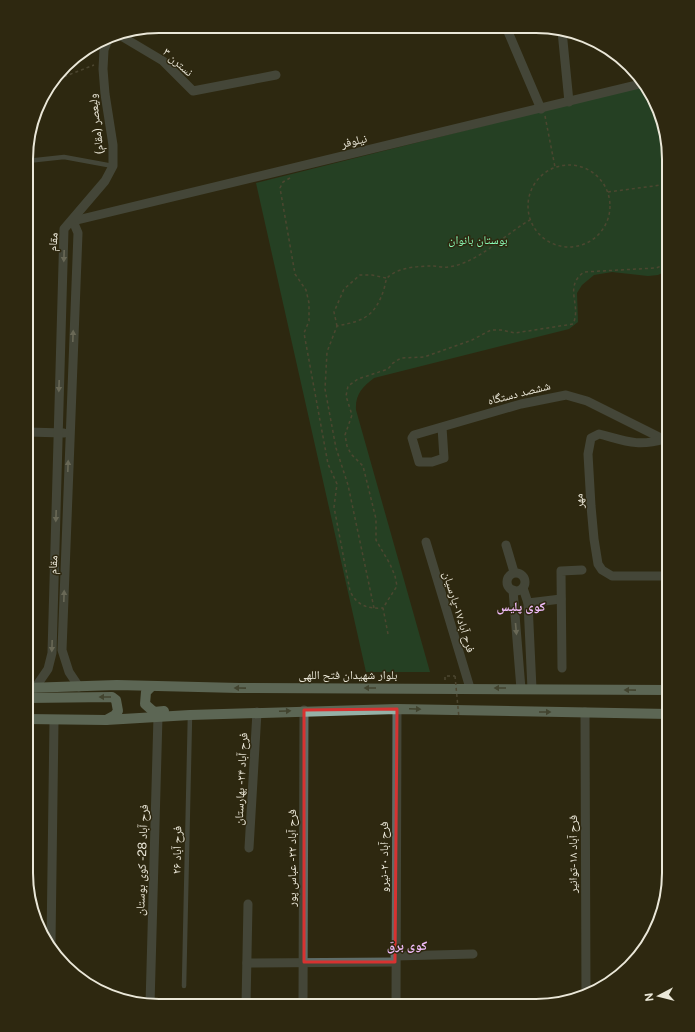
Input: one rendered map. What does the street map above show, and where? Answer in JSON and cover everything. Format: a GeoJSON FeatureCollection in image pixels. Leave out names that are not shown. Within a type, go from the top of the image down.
{"type":"FeatureCollection","features":[{"type":"Feature","properties":{"kind":"main road","name":"بلوار شهیدان فتح اللهی"},"geometry":{"type":"LineString","coordinates":[[33,688],[152,686],[239,688],[532,688],[662,690]]}},
{"type":"Feature","properties":{"kind":"main road"},"geometry":{"type":"LineString","coordinates":[[152,686],[146,692],[145,704],[154,712],[212,711],[223,713]]}},
{"type":"Feature","properties":{"kind":"main road"},"geometry":{"type":"LineString","coordinates":[[33,698],[112,697],[116,700],[118,711],[115,715],[106,720]]}},
{"type":"Feature","properties":{"kind":"main road"},"geometry":{"type":"LineString","coordinates":[[33,720],[54,721],[106,720],[223,713],[397,709],[662,714]]}},
{"type":"Feature","properties":{"kind":"street"},"geometry":{"type":"LineString","coordinates":[[509,33],[545,111]]}},
{"type":"Feature","properties":{"kind":"street"},"geometry":{"type":"LineString","coordinates":[[562,36],[569,102]]}},
{"type":"Feature","properties":{"kind":"street","name":"نسترن ۳"},"geometry":{"type":"LineString","coordinates":[[124,38],[163,61],[193,91],[276,75]]}},
{"type":"Feature","properties":{"kind":"street","name":"ولیعصر (مقام)"},"geometry":{"type":"LineString","coordinates":[[73,220],[82,206],[105,180],[113,166],[113,146],[104,94],[103,62],[106,45]]}},
{"type":"Feature","properties":{"kind":"street","name":"نیلوفر"},"geometry":{"type":"LineString","coordinates":[[73,220],[545,111],[569,102],[638,85]]}},
{"type":"Feature","properties":{"kind":"street","name":"مقام"},"geometry":{"type":"LineString","coordinates":[[33,686],[48,669],[52,653],[64,229],[73,220],[78,233],[69,433],[62,650],[69,672],[79,687]]}},
{"type":"Feature","properties":{"kind":"street","name":"ششصد دستگاه"},"geometry":{"type":"LineString","coordinates":[[442,426],[444,458],[437,461],[417,461],[413,436],[442,426],[541,399],[566,395],[587,401],[662,438]]}},
{"type":"Feature","properties":{"kind":"street"},"geometry":{"type":"LineString","coordinates":[[33,432],[69,433]]}},
{"type":"Feature","properties":{"kind":"street","name":"مهر"},"geometry":{"type":"LineString","coordinates":[[662,441],[649,444],[639,444],[599,434],[591,438],[588,454],[594,539],[598,564],[602,570],[612,576],[662,576]]}},
{"type":"Feature","properties":{"kind":"street","name":"فرح آباد۱۷-پارسیان"},"geometry":{"type":"LineString","coordinates":[[426,542],[470,688]]}},
{"type":"Feature","properties":{"kind":"street"},"geometry":{"type":"LineString","coordinates":[[506,545],[514,572]]}},
{"type":"Feature","properties":{"kind":"street"},"geometry":{"type":"LineString","coordinates":[[562,668],[561,571],[582,570]]}},
{"type":"Feature","properties":{"kind":"street"},"geometry":{"type":"LineString","coordinates":[[514,572],[522,574],[526,581],[523,588],[528,603],[532,688]]}},
{"type":"Feature","properties":{"kind":"street"},"geometry":{"type":"LineString","coordinates":[[514,572],[508,579],[507,584],[510,589],[516,591],[523,588]]}},
{"type":"Feature","properties":{"kind":"street"},"geometry":{"type":"LineString","coordinates":[[513,590],[521,688]]}},
{"type":"Feature","properties":{"kind":"street"},"geometry":{"type":"LineString","coordinates":[[528,603],[561,599]]}},
{"type":"Feature","properties":{"kind":"street","name":"فرح آباد ۲۰-نیرو"},"geometry":{"type":"LineString","coordinates":[[396,999],[397,709]]}},
{"type":"Feature","properties":{"kind":"street","name":"فرح آباد ۲۲ - عباس پور"},"geometry":{"type":"LineString","coordinates":[[303,999],[304,710]]}},
{"type":"Feature","properties":{"kind":"street","name":"فرح آباد ۲۴ - بهارستان"},"geometry":{"type":"LineString","coordinates":[[249,848],[257,712]]}},
{"type":"Feature","properties":{"kind":"street","name":"فرح آباد ۱۸-توانیر"},"geometry":{"type":"LineString","coordinates":[[585,712],[586,988]]}},
{"type":"Feature","properties":{"kind":"street","name":"فرح آباد 28 - کوی بوستان"},"geometry":{"type":"LineString","coordinates":[[150,998],[158,716]]}},
{"type":"Feature","properties":{"kind":"street"},"geometry":{"type":"LineString","coordinates":[[51,938],[54,721]]}},
{"type":"Feature","properties":{"kind":"street"},"geometry":{"type":"LineString","coordinates":[[246,999],[248,904]]}},
{"type":"Feature","properties":{"kind":"street"},"geometry":{"type":"LineString","coordinates":[[247,963],[395,959],[473,954]]}},
{"type":"Feature","properties":{"kind":"lane"},"geometry":{"type":"LineString","coordinates":[[33,160],[64,157],[113,166]]}},
{"type":"Feature","properties":{"kind":"lane","name":"فرح آباد ۲۶"},"geometry":{"type":"LineString","coordinates":[[184,986],[190,715]]}},
{"type":"Feature","properties":{"kind":"path"},"geometry":{"type":"LineString","coordinates":[[64,77],[103,62]]}},
{"type":"Feature","properties":{"kind":"path"},"geometry":{"type":"LineString","coordinates":[[545,111],[544,115],[555,167]]}},
{"type":"Feature","properties":{"kind":"path"},"geometry":{"type":"LineString","coordinates":[[576,165],[596,175],[608,192],[610,214],[604,227],[601,233],[583,246],[562,248],[542,238],[530,220],[528,199],[537,179],[555,167],[576,165]]}},
{"type":"Feature","properties":{"kind":"path"},"geometry":{"type":"LineString","coordinates":[[292,177],[283,182],[280,188],[296,274],[306,290],[308,321],[304,333],[328,464],[337,484],[334,506],[350,591],[360,604],[374,608],[383,608]]}},
{"type":"Feature","properties":{"kind":"path"},"geometry":{"type":"LineString","coordinates":[[608,192],[662,185]]}},
{"type":"Feature","properties":{"kind":"path"},"geometry":{"type":"LineString","coordinates":[[338,326],[363,320],[375,308],[384,290],[386,278],[393,273],[410,268],[433,266],[449,267],[475,258],[514,229],[530,220]]}},
{"type":"Feature","properties":{"kind":"path"},"geometry":{"type":"LineString","coordinates":[[388,634],[383,608],[397,586],[390,564],[376,540],[376,519],[363,466],[351,454],[347,446],[345,435],[352,415],[346,396],[348,386],[358,379],[388,369],[393,362],[401,358],[424,357],[472,340],[491,330],[501,330],[515,333],[573,324],[575,314],[573,285],[577,277],[584,272],[656,268],[662,266]]}},
{"type":"Feature","properties":{"kind":"path"},"geometry":{"type":"LineString","coordinates":[[374,608],[348,485],[334,441],[325,389],[327,352],[338,326],[334,312],[344,289],[360,275],[372,275],[386,278]]}},
{"type":"Feature","properties":{"kind":"path"},"geometry":{"type":"LineString","coordinates":[[445,676],[455,676],[459,718]]}},
{"type":"Feature","properties":{"kind":"highlighted area"},"geometry":{"type":"Polygon","coordinates":[[[397,709],[395,962],[304,962],[304,710],[397,709]]]}},
{"type":"Feature","properties":{"kind":"green space","name":"بوستان بانوان"},"geometry":{"type":"Polygon","coordinates":[[[639,87],[645,96],[658,126],[662,151],[662,273],[648,276],[612,272],[594,275],[582,285],[577,293],[578,322],[569,329],[374,378],[363,388],[358,396],[356,410],[430,672],[366,672],[256,183],[639,87]]]}},
{"type":"Feature","properties":{"kind":"district","name":"کوی پلیس"},"geometry":{"type":"Point","coordinates":[521,606]}},
{"type":"Feature","properties":{"kind":"district","name":"کوی برق"},"geometry":{"type":"Point","coordinates":[407,945]}}]}
